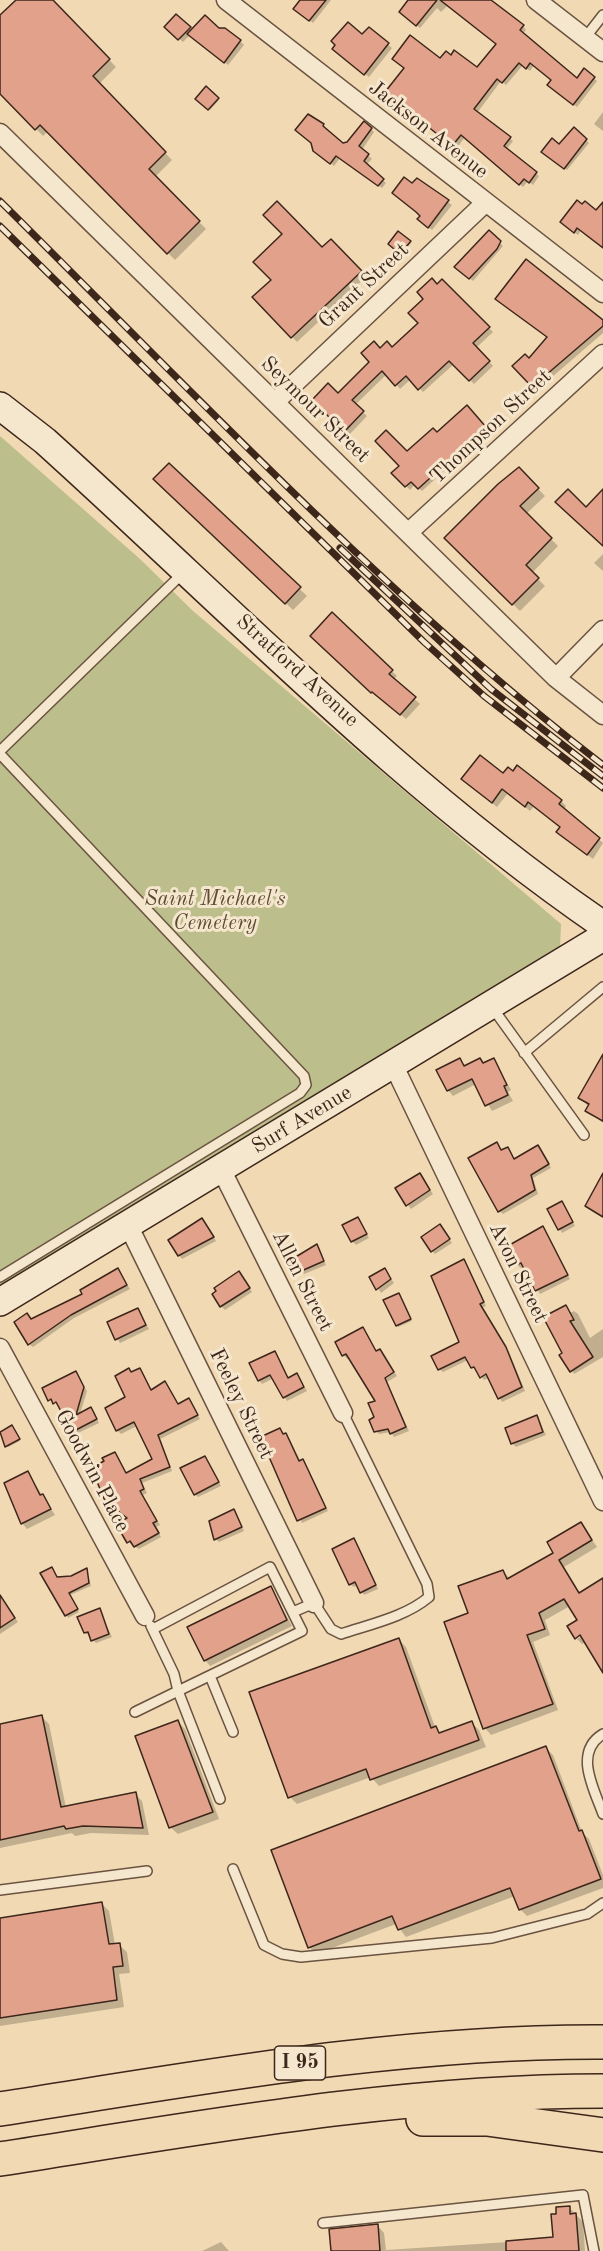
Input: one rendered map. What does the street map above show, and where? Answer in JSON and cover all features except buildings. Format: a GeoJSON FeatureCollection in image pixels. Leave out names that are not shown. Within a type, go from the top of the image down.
{"type":"FeatureCollection","features":[{"type":"Feature","properties":{"kind":"highway"},"geometry":{"type":"LineString","coordinates":[[332,2059],[430,2037],[603,2019]]}},
{"type":"Feature","properties":{"kind":"highway","name":"I 95"},"geometry":{"type":"LineString","coordinates":[[0,2109],[332,2059],[458,2047],[603,2042]]}},
{"type":"Feature","properties":{"kind":"highway","name":"I 95"},"geometry":{"type":"LineString","coordinates":[[0,2159],[256,2120],[446,2097],[603,2091]]}},
{"type":"Feature","properties":{"kind":"highway"},"geometry":{"type":"LineString","coordinates":[[256,2120],[487,2119],[603,2136]]}},
{"type":"Feature","properties":{"kind":"main road","name":"Stratford Avenue"},"geometry":{"type":"LineString","coordinates":[[0,406],[45,441],[351,722],[454,811],[603,925]]}},
{"type":"Feature","properties":{"kind":"main road","name":"Surf Avenue"},"geometry":{"type":"LineString","coordinates":[[0,1302],[603,937]]}},
{"type":"Feature","properties":{"kind":"street","name":"Jackson Avenue"},"geometry":{"type":"LineString","coordinates":[[226,0],[603,293]]}},
{"type":"Feature","properties":{"kind":"street"},"geometry":{"type":"LineString","coordinates":[[536,0],[603,52]]}},
{"type":"Feature","properties":{"kind":"street","name":"Seymour Street"},"geometry":{"type":"LineString","coordinates":[[0,133],[556,678],[603,715]]}},
{"type":"Feature","properties":{"kind":"street","name":"Grant Street"},"geometry":{"type":"LineString","coordinates":[[274,402],[485,203]]}},
{"type":"Feature","properties":{"kind":"street","name":"Thompson Street"},"geometry":{"type":"LineString","coordinates":[[409,532],[603,354]]}},
{"type":"Feature","properties":{"kind":"street"},"geometry":{"type":"LineString","coordinates":[[556,678],[603,630]]}},
{"type":"Feature","properties":{"kind":"street","name":"Avon Street"},"geometry":{"type":"LineString","coordinates":[[393,1064],[603,1502]]}},
{"type":"Feature","properties":{"kind":"street","name":"Allen Street"},"geometry":{"type":"LineString","coordinates":[[221,1169],[343,1413]]}},
{"type":"Feature","properties":{"kind":"street","name":"Feeley Street"},"geometry":{"type":"LineString","coordinates":[[128,1225],[314,1603]]}},
{"type":"Feature","properties":{"kind":"street","name":"Goodwin Place"},"geometry":{"type":"LineString","coordinates":[[0,1348],[149,1623]]}},
{"type":"Feature","properties":{"kind":"lane"},"geometry":{"type":"LineString","coordinates":[[585,38],[603,15]]}},
{"type":"Feature","properties":{"kind":"lane"},"geometry":{"type":"LineString","coordinates":[[0,1277],[240,1131],[300,1093],[306,1085],[304,1076],[0,752],[186,570]]}},
{"type":"Feature","properties":{"kind":"lane"},"geometry":{"type":"LineString","coordinates":[[524,1053],[603,987]]}},
{"type":"Feature","properties":{"kind":"lane"},"geometry":{"type":"LineString","coordinates":[[491,1005],[584,1135]]}},
{"type":"Feature","properties":{"kind":"lane"},"geometry":{"type":"LineString","coordinates":[[292,1612],[314,1603],[331,1629],[341,1634],[402,1613],[418,1606],[429,1597],[427,1584],[343,1413]]}},
{"type":"Feature","properties":{"kind":"lane"},"geometry":{"type":"LineString","coordinates":[[135,1712],[178,1691],[210,1677],[302,1631],[270,1567],[149,1623],[174,1674],[178,1691],[220,1799]]}},
{"type":"Feature","properties":{"kind":"lane"},"geometry":{"type":"LineString","coordinates":[[210,1677],[233,1732]]}},
{"type":"Feature","properties":{"kind":"lane"},"geometry":{"type":"LineString","coordinates":[[603,1734],[595,1739],[587,1757],[589,1777],[603,1814]]}},
{"type":"Feature","properties":{"kind":"lane"},"geometry":{"type":"LineString","coordinates":[[233,1869],[264,1946],[282,1954],[301,1957],[492,1938],[587,1914],[603,1903]]}},
{"type":"Feature","properties":{"kind":"lane"},"geometry":{"type":"LineString","coordinates":[[0,1890],[147,1871]]}},
{"type":"Feature","properties":{"kind":"lane"},"geometry":{"type":"LineString","coordinates":[[323,2223],[583,2195],[594,2251]]}},
{"type":"Feature","properties":{"kind":"green space","name":"Saint Michael's Cemetery"},"geometry":{"type":"Polygon","coordinates":[[[0,436],[140,559],[193,611],[561,924],[560,949],[0,1290],[0,436]]]}},
{"type":"Feature","properties":{"kind":"railway"},"geometry":{"type":"LineString","coordinates":[[0,201],[219,420],[368,564],[522,700],[603,765]]}},
{"type":"Feature","properties":{"kind":"railway"},"geometry":{"type":"LineString","coordinates":[[0,226],[424,642],[484,696],[603,788]]}},
{"type":"Feature","properties":{"kind":"railway"},"geometry":{"type":"LineString","coordinates":[[340,548],[491,689],[603,776]]}}]}
